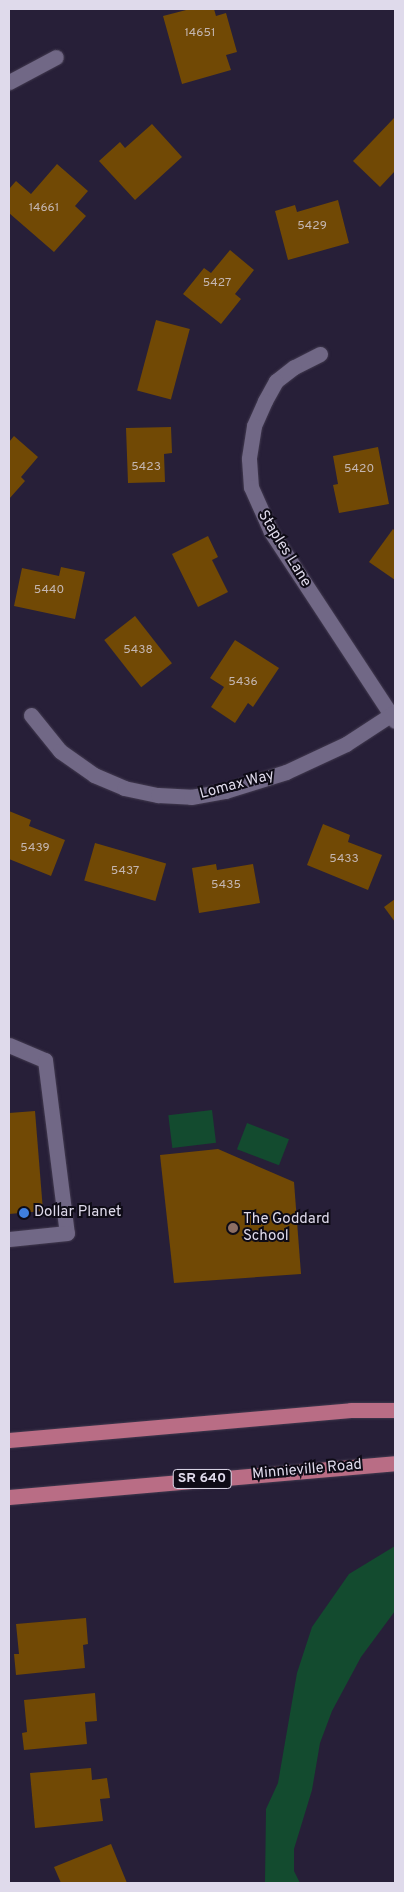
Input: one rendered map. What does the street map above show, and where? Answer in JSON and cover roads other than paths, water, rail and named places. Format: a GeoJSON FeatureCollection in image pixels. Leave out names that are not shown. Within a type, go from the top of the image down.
{"type":"FeatureCollection","features":[{"type":"Feature","properties":{"kind":"main road"},"geometry":{"type":"LineString","coordinates":[[9,1440],[351,1410],[395,1410]]}},
{"type":"Feature","properties":{"kind":"main road","name":"Minnieville Road"},"geometry":{"type":"LineString","coordinates":[[9,1497],[395,1463]]}},
{"type":"Feature","properties":{"kind":"street"},"geometry":{"type":"LineString","coordinates":[[9,82],[56,57]]}},
{"type":"Feature","properties":{"kind":"street","name":"Staples Lane"},"geometry":{"type":"LineString","coordinates":[[320,354],[294,367],[276,381],[265,401],[254,426],[249,459],[251,486],[271,532],[394,716]]}},
{"type":"Feature","properties":{"kind":"street","name":"Lomax Way"},"geometry":{"type":"LineString","coordinates":[[31,715],[60,751],[94,774],[133,790],[158,795],[192,797],[225,791],[286,772],[346,744],[394,716]]}},
{"type":"Feature","properties":{"kind":"street"},"geometry":{"type":"LineString","coordinates":[[9,1044],[45,1060],[67,1233],[9,1239]]}},
{"type":"Feature","properties":{"kind":"place","name":"Dollar Planet"},"geometry":{"type":"Point","coordinates":[24,1213]}},
{"type":"Feature","properties":{"kind":"place","name":"The Goddard School"},"geometry":{"type":"Point","coordinates":[233,1228]}}]}
